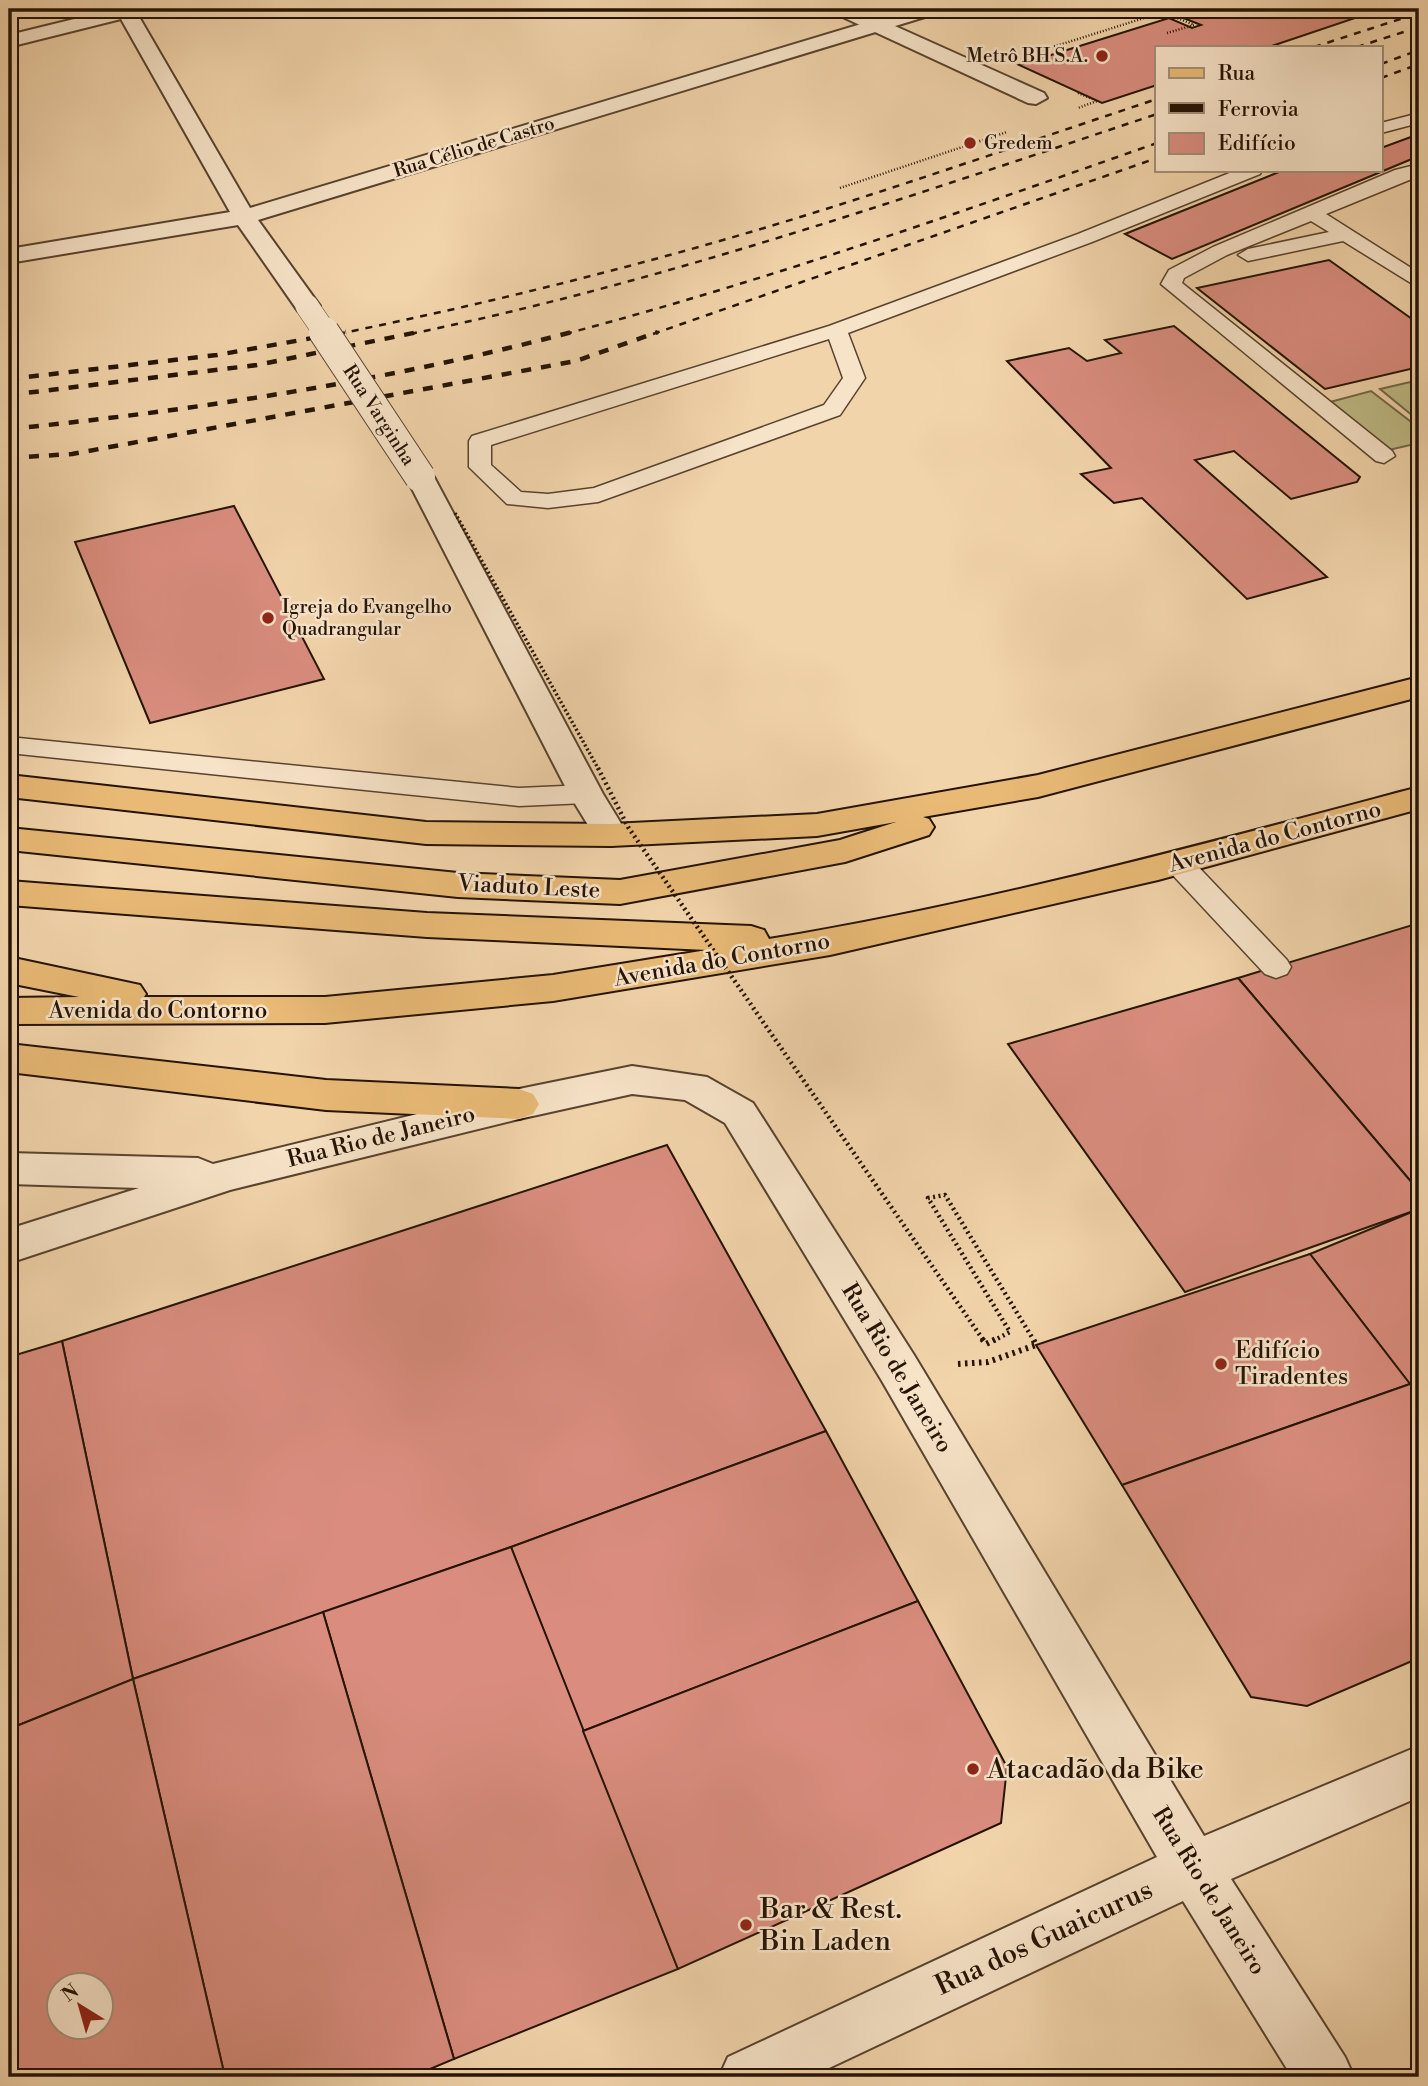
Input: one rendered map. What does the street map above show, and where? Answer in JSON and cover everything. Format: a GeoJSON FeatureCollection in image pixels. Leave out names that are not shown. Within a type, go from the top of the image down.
{"type":"FeatureCollection","features":[{"type":"Feature","properties":{"kind":"main road"},"geometry":{"type":"LineString","coordinates":[[9,786],[426,833],[611,835],[817,825],[1038,786],[1419,687]]}},
{"type":"Feature","properties":{"kind":"main road","name":"Viaduto Leste"},"geometry":{"type":"LineString","coordinates":[[9,839],[458,885],[620,892],[845,851],[1038,786]]}},
{"type":"Feature","properties":{"kind":"main road","name":"Avenida do Contorno"},"geometry":{"type":"LineString","coordinates":[[9,1011],[325,1010],[553,988],[830,942],[1178,863],[1419,798]]}},
{"type":"Feature","properties":{"kind":"main road","name":"Viaduto Leste"},"geometry":{"type":"LineString","coordinates":[[9,893],[427,925],[830,942]]}},
{"type":"Feature","properties":{"kind":"main road"},"geometry":{"type":"LineString","coordinates":[[9,970],[211,1010]]}},
{"type":"Feature","properties":{"kind":"main road"},"geometry":{"type":"LineString","coordinates":[[9,1058],[326,1095],[519,1104]]}},
{"type":"Feature","properties":{"kind":"street"},"geometry":{"type":"LineString","coordinates":[[841,9],[1036,97]]}},
{"type":"Feature","properties":{"kind":"street","name":"Rua Célio de Castro"},"geometry":{"type":"LineString","coordinates":[[9,256],[244,217],[931,9]]}},
{"type":"Feature","properties":{"kind":"street"},"geometry":{"type":"LineString","coordinates":[[9,41],[131,10]]}},
{"type":"Feature","properties":{"kind":"street","name":"Rua Varginha"},"geometry":{"type":"LineString","coordinates":[[131,10],[244,217],[307,306],[420,477],[586,794],[611,835]]}},
{"type":"Feature","properties":{"kind":"street","name":"Rua Rio de Janeiro"},"geometry":{"type":"LineString","coordinates":[[228,1175],[519,1104],[632,1080],[693,1087],[739,1113],[898,1367],[1193,1868],[1325,2077]]}},
{"type":"Feature","properties":{"kind":"street"},"geometry":{"type":"LineString","coordinates":[[9,1168],[228,1175]]}},
{"type":"Feature","properties":{"kind":"street"},"geometry":{"type":"LineString","coordinates":[[9,1246],[228,1175]]}},
{"type":"Feature","properties":{"kind":"street","name":"Rua dos Guaicurus"},"geometry":{"type":"LineString","coordinates":[[748,2077],[1193,1868],[1419,1771]]}},
{"type":"Feature","properties":{"kind":"lane"},"geometry":{"type":"LineString","coordinates":[[1382,128],[1419,118]]}},
{"type":"Feature","properties":{"kind":"lane"},"geometry":{"type":"LineString","coordinates":[[1384,456],[1171,284],[1176,274],[1220,251],[1402,174],[1419,170]]}},
{"type":"Feature","properties":{"kind":"lane"},"geometry":{"type":"LineString","coordinates":[[836,330],[854,378],[832,410],[784,429],[598,495],[548,502],[515,499],[480,467],[480,441],[836,330],[1085,238],[1248,172]]}},
{"type":"Feature","properties":{"kind":"lane"},"geometry":{"type":"LineString","coordinates":[[1312,213],[1419,282]]}},
{"type":"Feature","properties":{"kind":"lane"},"geometry":{"type":"LineString","coordinates":[[1195,266],[1345,235]]}},
{"type":"Feature","properties":{"kind":"lane"},"geometry":{"type":"LineString","coordinates":[[9,745],[126,760],[519,797],[586,794]]}},
{"type":"Feature","properties":{"kind":"lane"},"geometry":{"type":"LineString","coordinates":[[1178,863],[1276,967]]}},
{"type":"Feature","properties":{"kind":"path"},"geometry":{"type":"LineString","coordinates":[[1167,33],[1194,24],[1163,12],[1173,9]]}},
{"type":"Feature","properties":{"kind":"path"},"geometry":{"type":"LineString","coordinates":[[453,509],[576,726],[628,827],[986,1344],[1010,1332],[928,1198],[945,1195],[1036,1345],[988,1362],[898,1367]]}},
{"type":"Feature","properties":{"kind":"shaded area"},"geometry":{"type":"Polygon","coordinates":[[[1419,380],[1419,421],[1380,389],[1419,380]]]}},
{"type":"Feature","properties":{"kind":"shaded area"},"geometry":{"type":"Polygon","coordinates":[[[1371,391],[1419,428],[1419,443],[1389,450],[1330,402],[1371,391]]]}},
{"type":"Feature","properties":{"kind":"building","name":"Metrô BH S.A."},"geometry":{"type":"Polygon","coordinates":[[[1194,9],[1347,9],[1364,15],[1272,46],[1155,46],[1155,86],[1102,103],[1019,65],[1169,18],[1192,28],[1201,25],[1176,15],[1194,9]]]}},
{"type":"Feature","properties":{"kind":"building"},"geometry":{"type":"Polygon","coordinates":[[[1419,134],[1419,156],[1382,171],[1382,148],[1419,134]]]}},
{"type":"Feature","properties":{"kind":"building"},"geometry":{"type":"Polygon","coordinates":[[[1279,172],[1381,172],[1172,259],[1125,234],[1279,172]]]}},
{"type":"Feature","properties":{"kind":"building"},"geometry":{"type":"Polygon","coordinates":[[[1329,260],[1419,324],[1419,367],[1325,389],[1197,288],[1329,260]]]}},
{"type":"Feature","properties":{"kind":"building"},"geometry":{"type":"Polygon","coordinates":[[[1174,326],[1360,477],[1357,482],[1291,499],[1234,451],[1195,460],[1327,577],[1247,599],[1142,498],[1114,503],[1081,474],[1111,468],[1007,361],[1069,348],[1087,361],[1121,353],[1105,340],[1174,326]]]}},
{"type":"Feature","properties":{"kind":"building"},"geometry":{"type":"Polygon","coordinates":[[[234,506],[324,679],[150,723],[75,542],[234,506]]]}},
{"type":"Feature","properties":{"kind":"building"},"geometry":{"type":"Polygon","coordinates":[[[1419,923],[1419,1191],[1238,978],[1419,923]]]}},
{"type":"Feature","properties":{"kind":"building"},"geometry":{"type":"Polygon","coordinates":[[[1238,978],[1419,1191],[1419,1209],[1185,1292],[1008,1044],[1238,978]]]}},
{"type":"Feature","properties":{"kind":"building"},"geometry":{"type":"Polygon","coordinates":[[[667,1145],[826,1431],[511,1547],[133,1679],[62,1341],[667,1145]]]}},
{"type":"Feature","properties":{"kind":"building"},"geometry":{"type":"Polygon","coordinates":[[[1419,1209],[1419,1396],[1310,1254],[1419,1209]]]}},
{"type":"Feature","properties":{"kind":"building","name":"Edifício Tiradentes"},"geometry":{"type":"Polygon","coordinates":[[[1310,1254],[1410,1384],[1122,1485],[1036,1345],[1310,1254]]]}},
{"type":"Feature","properties":{"kind":"building"},"geometry":{"type":"Polygon","coordinates":[[[62,1341],[133,1679],[9,1729],[9,1357],[62,1341]]]}},
{"type":"Feature","properties":{"kind":"building"},"geometry":{"type":"Polygon","coordinates":[[[1410,1384],[1419,1396],[1419,1658],[1307,1706],[1251,1697],[1122,1485],[1410,1384]]]}},
{"type":"Feature","properties":{"kind":"building"},"geometry":{"type":"Polygon","coordinates":[[[826,1431],[918,1601],[583,1731],[511,1547],[826,1431]]]}},
{"type":"Feature","properties":{"kind":"building"},"geometry":{"type":"Polygon","coordinates":[[[511,1547],[678,1969],[454,2059],[323,1612],[511,1547]]]}},
{"type":"Feature","properties":{"kind":"building"},"geometry":{"type":"Polygon","coordinates":[[[918,1601],[1007,1767],[1001,1823],[678,1969],[583,1731],[918,1601]]]}},
{"type":"Feature","properties":{"kind":"building"},"geometry":{"type":"Polygon","coordinates":[[[323,1612],[454,2059],[411,2077],[225,2077],[133,1679],[323,1612]]]}},
{"type":"Feature","properties":{"kind":"building"},"geometry":{"type":"Polygon","coordinates":[[[133,1679],[225,2077],[9,2077],[9,1729],[133,1679]]]}},
{"type":"Feature","properties":{"kind":"railway"},"geometry":{"type":"LineString","coordinates":[[1317,46],[1419,13]]}},
{"type":"Feature","properties":{"kind":"railway"},"geometry":{"type":"LineString","coordinates":[[1360,46],[1419,27]]}},
{"type":"Feature","properties":{"kind":"railway"},"geometry":{"type":"LineString","coordinates":[[1382,64],[1419,50]]}},
{"type":"Feature","properties":{"kind":"railway"},"geometry":{"type":"LineString","coordinates":[[1382,78],[1419,64]]}},
{"type":"Feature","properties":{"kind":"railway"},"geometry":{"type":"LineString","coordinates":[[338,334],[558,284],[720,241],[870,195],[1155,100]]}},
{"type":"Feature","properties":{"kind":"railway"},"geometry":{"type":"LineString","coordinates":[[410,334],[505,313],[693,263],[880,206],[1155,115]]}},
{"type":"Feature","properties":{"kind":"railway"},"geometry":{"type":"LineString","coordinates":[[565,334],[715,292],[937,220],[1155,144]]}},
{"type":"Feature","properties":{"kind":"railway"},"geometry":{"type":"LineString","coordinates":[[653,334],[1155,159]]}},
{"type":"Feature","properties":{"kind":"railway"},"geometry":{"type":"LineString","coordinates":[[9,379],[217,355],[346,332]]}},
{"type":"Feature","properties":{"kind":"railway"},"geometry":{"type":"LineString","coordinates":[[9,395],[257,365],[418,332]]}},
{"type":"Feature","properties":{"kind":"railway"},"geometry":{"type":"LineString","coordinates":[[9,429],[151,413],[292,392],[433,365],[572,332]]}},
{"type":"Feature","properties":{"kind":"railway"},"geometry":{"type":"LineString","coordinates":[[9,458],[72,454],[576,361],[658,332]]}},
{"type":"Feature","properties":{"kind":"place","name":"Metrô BH S.A."},"geometry":{"type":"Point","coordinates":[1102,56]}},
{"type":"Feature","properties":{"kind":"place","name":"Gredem"},"geometry":{"type":"Point","coordinates":[970,143]}},
{"type":"Feature","properties":{"kind":"place","name":"Igreja do Evangelho Quadrangular"},"geometry":{"type":"Point","coordinates":[268,618]}},
{"type":"Feature","properties":{"kind":"place","name":"Edifício Tiradentes"},"geometry":{"type":"Point","coordinates":[1221,1364]}},
{"type":"Feature","properties":{"kind":"place","name":"Atacadão da Bike"},"geometry":{"type":"Point","coordinates":[973,1769]}},
{"type":"Feature","properties":{"kind":"place","name":"Bar & Rest. Bin Laden"},"geometry":{"type":"Point","coordinates":[746,1925]}}]}
